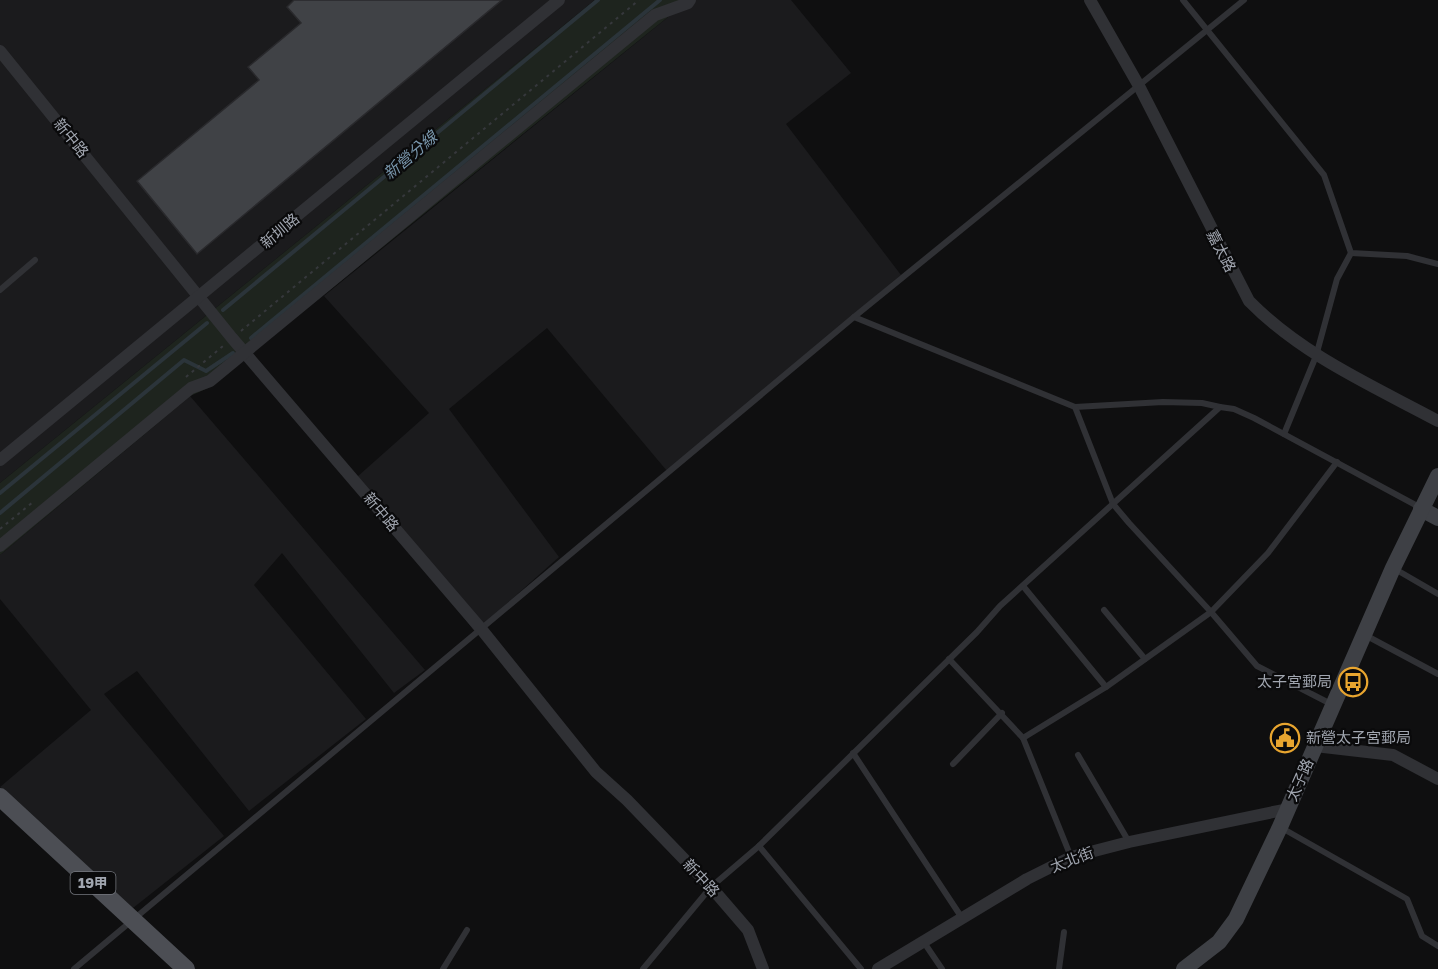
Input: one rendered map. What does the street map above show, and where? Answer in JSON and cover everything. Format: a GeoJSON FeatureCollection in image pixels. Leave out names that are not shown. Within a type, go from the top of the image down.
{"type":"FeatureCollection","features":[{"type":"Feature","properties":{"kind":"main road","name":"19甲"},"geometry":{"type":"LineString","coordinates":[[0,796],[186,969]]}},
{"type":"Feature","properties":{"kind":"street","name":"新圳路"},"geometry":{"type":"LineString","coordinates":[[0,460],[559,0]]}},
{"type":"Feature","properties":{"kind":"street"},"geometry":{"type":"LineString","coordinates":[[0,546],[191,388],[210,381],[655,15],[688,3],[690,0]]}},
{"type":"Feature","properties":{"kind":"street","name":"嘉太路"},"geometry":{"type":"LineString","coordinates":[[1090,0],[1139,86],[1249,301],[1275,328],[1316,356],[1438,421]]}},
{"type":"Feature","properties":{"kind":"street","name":"新中路"},"geometry":{"type":"LineString","coordinates":[[0,51],[232,338],[482,630],[596,772],[711,887],[748,930],[763,969]]}},
{"type":"Feature","properties":{"kind":"street","name":"太子路"},"geometry":{"type":"LineString","coordinates":[[1184,969],[1219,942],[1236,918],[1280,827],[1393,568],[1438,476]]}},
{"type":"Feature","properties":{"kind":"street"},"geometry":{"type":"LineString","coordinates":[[1421,509],[1438,518]]}},
{"type":"Feature","properties":{"kind":"street"},"geometry":{"type":"LineString","coordinates":[[1315,746],[1393,755],[1438,778]]}},
{"type":"Feature","properties":{"kind":"street","name":"太北街"},"geometry":{"type":"LineString","coordinates":[[879,969],[1027,879],[1071,857],[1129,842],[1288,809]]}},
{"type":"Feature","properties":{"kind":"lane"},"geometry":{"type":"LineString","coordinates":[[1183,0],[1324,175],[1351,253],[1337,279],[1316,356],[1284,434]]}},
{"type":"Feature","properties":{"kind":"lane"},"geometry":{"type":"LineString","coordinates":[[74,969],[854,317],[1244,0]]}},
{"type":"Feature","properties":{"kind":"lane"},"geometry":{"type":"LineString","coordinates":[[1351,253],[1407,256],[1438,264]]}},
{"type":"Feature","properties":{"kind":"lane"},"geometry":{"type":"LineString","coordinates":[[0,290],[35,260]]}},
{"type":"Feature","properties":{"kind":"lane"},"geometry":{"type":"LineString","coordinates":[[854,317],[1075,407],[1163,402],[1202,403],[1234,409],[1337,462],[1421,509]]}},
{"type":"Feature","properties":{"kind":"lane"},"geometry":{"type":"LineString","coordinates":[[1075,407],[1113,504],[1257,666],[1333,705]]}},
{"type":"Feature","properties":{"kind":"lane"},"geometry":{"type":"LineString","coordinates":[[643,969],[711,887],[759,846],[1023,586],[1220,407]]}},
{"type":"Feature","properties":{"kind":"lane"},"geometry":{"type":"LineString","coordinates":[[1023,738],[1106,687],[1211,612],[1268,553],[1337,462]]}},
{"type":"Feature","properties":{"kind":"lane"},"geometry":{"type":"LineString","coordinates":[[1393,568],[1438,594]]}},
{"type":"Feature","properties":{"kind":"lane"},"geometry":{"type":"LineString","coordinates":[[1023,586],[1106,687]]}},
{"type":"Feature","properties":{"kind":"lane"},"geometry":{"type":"LineString","coordinates":[[1104,610],[1145,659]]}},
{"type":"Feature","properties":{"kind":"lane"},"geometry":{"type":"LineString","coordinates":[[1364,634],[1438,674]]}},
{"type":"Feature","properties":{"kind":"lane"},"geometry":{"type":"LineString","coordinates":[[949,659],[1023,738],[1071,857]]}},
{"type":"Feature","properties":{"kind":"lane"},"geometry":{"type":"LineString","coordinates":[[953,764],[1002,713]]}},
{"type":"Feature","properties":{"kind":"lane"},"geometry":{"type":"LineString","coordinates":[[853,753],[962,918]]}},
{"type":"Feature","properties":{"kind":"lane"},"geometry":{"type":"LineString","coordinates":[[1078,755],[1129,842]]}},
{"type":"Feature","properties":{"kind":"lane"},"geometry":{"type":"LineString","coordinates":[[1280,827],[1407,899],[1422,936],[1438,946]]}},
{"type":"Feature","properties":{"kind":"lane"},"geometry":{"type":"LineString","coordinates":[[759,846],[861,969]]}},
{"type":"Feature","properties":{"kind":"lane"},"geometry":{"type":"LineString","coordinates":[[443,969],[467,930]]}},
{"type":"Feature","properties":{"kind":"lane"},"geometry":{"type":"LineString","coordinates":[[1059,969],[1064,932]]}},
{"type":"Feature","properties":{"kind":"lane"},"geometry":{"type":"LineString","coordinates":[[923,941],[942,969]]}},
{"type":"Feature","properties":{"kind":"path"},"geometry":{"type":"LineString","coordinates":[[194,370],[639,0]]}},
{"type":"Feature","properties":{"kind":"shaded area"},"geometry":{"type":"Polygon","coordinates":[[[0,0],[595,0],[0,483],[0,0]]]}},
{"type":"Feature","properties":{"kind":"shaded area"},"geometry":{"type":"Polygon","coordinates":[[[595,0],[689,0],[208,388],[190,396],[0,555],[0,483],[595,0]]]}},
{"type":"Feature","properties":{"kind":"shaded area"},"geometry":{"type":"Polygon","coordinates":[[[689,0],[791,0],[851,73],[786,124],[901,275],[667,471],[547,328],[449,409],[559,557],[475,632],[357,477],[429,413],[324,296],[689,0]]]}},
{"type":"Feature","properties":{"kind":"shaded area"},"geometry":{"type":"Polygon","coordinates":[[[190,396],[425,670],[394,693],[282,553],[254,585],[366,719],[249,811],[137,671],[104,694],[224,836],[133,908],[0,787],[91,710],[0,599],[0,555],[190,396]]]}},
{"type":"Feature","properties":{"kind":"building"},"geometry":{"type":"Polygon","coordinates":[[[294,0],[502,0],[197,254],[137,181],[259,80],[248,67],[301,23],[287,7],[294,0]]]}},
{"type":"Feature","properties":{"kind":"waterway","name":"新營分線"},"geometry":{"type":"LineString","coordinates":[[223,310],[598,0]]}},
{"type":"Feature","properties":{"kind":"waterway"},"geometry":{"type":"LineString","coordinates":[[251,338],[660,0]]}},
{"type":"Feature","properties":{"kind":"waterway","name":"新營分線"},"geometry":{"type":"LineString","coordinates":[[0,493],[207,323]]}},
{"type":"Feature","properties":{"kind":"waterway"},"geometry":{"type":"LineString","coordinates":[[0,513],[184,360],[206,371],[233,353]]}},
{"type":"Feature","properties":{"kind":"place","name":"太子宮郵局"},"geometry":{"type":"Point","coordinates":[1353,682]}},
{"type":"Feature","properties":{"kind":"place","name":"新營太子宮郵局"},"geometry":{"type":"Point","coordinates":[1285,738]}}]}
